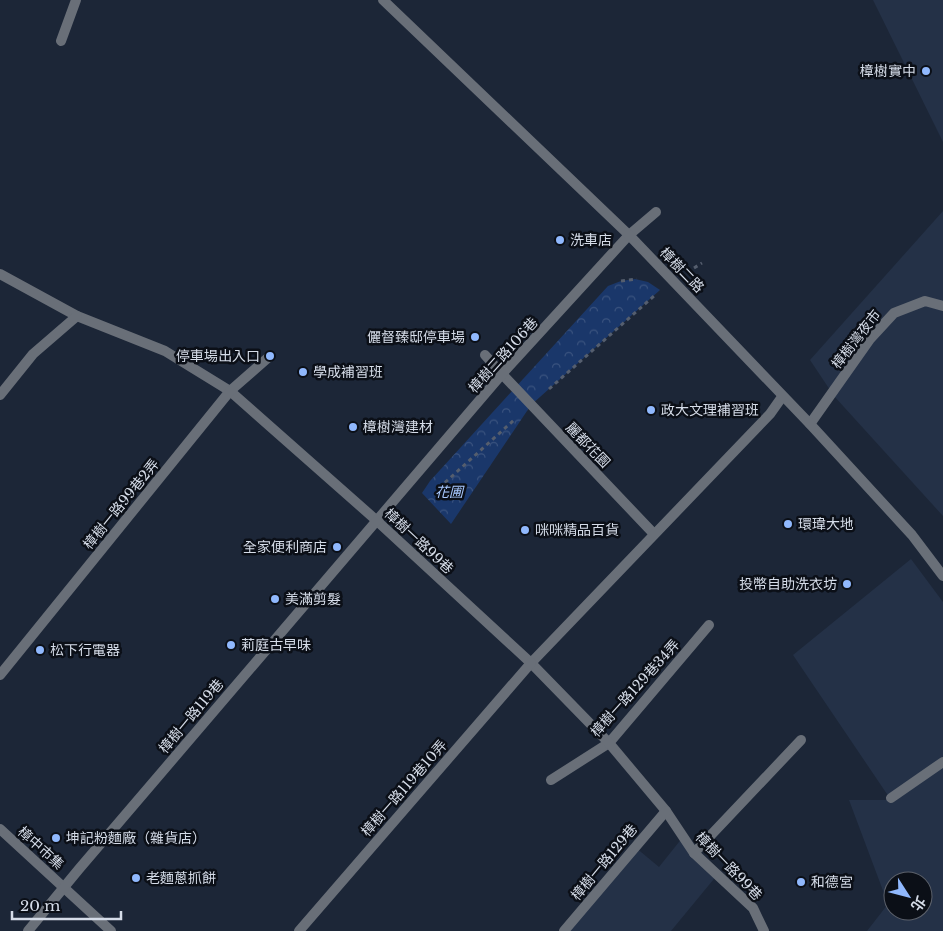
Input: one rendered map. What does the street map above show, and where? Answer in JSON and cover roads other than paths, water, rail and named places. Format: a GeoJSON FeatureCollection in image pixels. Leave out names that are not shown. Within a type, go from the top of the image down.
{"type":"FeatureCollection","features":[{"type":"Feature","properties":{"kind":"street"},"geometry":{"type":"LineString","coordinates":[[61,41],[76,0]]}},
{"type":"Feature","properties":{"kind":"street","name":"樟樹二路"},"geometry":{"type":"LineString","coordinates":[[383,0],[629,235],[782,397],[810,424],[912,535],[943,576]]}},
{"type":"Feature","properties":{"kind":"street","name":"樟樹二路106巷"},"geometry":{"type":"LineString","coordinates":[[376,520],[459,427],[502,374],[629,235],[656,212]]}},
{"type":"Feature","properties":{"kind":"street","name":"樟樹一路99巷"},"geometry":{"type":"LineString","coordinates":[[0,274],[76,316],[165,352],[230,391],[376,520],[531,663],[609,742],[666,811],[694,853],[753,908],[764,931]]}},
{"type":"Feature","properties":{"kind":"street","name":"樟樹灣夜市"},"geometry":{"type":"LineString","coordinates":[[810,424],[870,339],[894,314],[925,302],[943,306]]}},
{"type":"Feature","properties":{"kind":"street"},"geometry":{"type":"LineString","coordinates":[[0,395],[33,354],[76,316]]}},
{"type":"Feature","properties":{"kind":"street","name":"麗都花園"},"geometry":{"type":"LineString","coordinates":[[485,355],[654,534]]}},
{"type":"Feature","properties":{"kind":"street","name":"樟樹一路99巷2弄"},"geometry":{"type":"LineString","coordinates":[[0,675],[230,391],[270,356]]}},
{"type":"Feature","properties":{"kind":"street"},"geometry":{"type":"LineString","coordinates":[[531,663],[770,414],[782,397]]}},
{"type":"Feature","properties":{"kind":"street","name":"樟樹一路119巷"},"geometry":{"type":"LineString","coordinates":[[28,931],[376,520]]}},
{"type":"Feature","properties":{"kind":"street","name":"樟樹一路129巷34弄"},"geometry":{"type":"LineString","coordinates":[[551,780],[609,742],[709,625]]}},
{"type":"Feature","properties":{"kind":"street","name":"樟樹一路119巷10弄"},"geometry":{"type":"LineString","coordinates":[[299,931],[531,663]]}},
{"type":"Feature","properties":{"kind":"street"},"geometry":{"type":"LineString","coordinates":[[694,853],[801,740]]}},
{"type":"Feature","properties":{"kind":"street"},"geometry":{"type":"LineString","coordinates":[[891,798],[943,762]]}},
{"type":"Feature","properties":{"kind":"street","name":"樟樹一路129巷"},"geometry":{"type":"LineString","coordinates":[[564,931],[666,811]]}},
{"type":"Feature","properties":{"kind":"street","name":"樟中市集"},"geometry":{"type":"LineString","coordinates":[[0,829],[111,931]]}},
{"type":"Feature","properties":{"kind":"place","name":"樟樹實中"},"geometry":{"type":"Point","coordinates":[926,71]}},
{"type":"Feature","properties":{"kind":"place","name":"洗車店"},"geometry":{"type":"Point","coordinates":[560,240]}},
{"type":"Feature","properties":{"kind":"place","name":"儷督臻邸停車場"},"geometry":{"type":"Point","coordinates":[475,337]}},
{"type":"Feature","properties":{"kind":"place","name":"停車場出入口"},"geometry":{"type":"Point","coordinates":[270,356]}},
{"type":"Feature","properties":{"kind":"place","name":"學成補習班"},"geometry":{"type":"Point","coordinates":[303,372]}},
{"type":"Feature","properties":{"kind":"place","name":"政大文理補習班"},"geometry":{"type":"Point","coordinates":[651,410]}},
{"type":"Feature","properties":{"kind":"place","name":"樟樹灣建材"},"geometry":{"type":"Point","coordinates":[353,427]}},
{"type":"Feature","properties":{"kind":"place","name":"環瑋大地"},"geometry":{"type":"Point","coordinates":[788,524]}},
{"type":"Feature","properties":{"kind":"place","name":"咪咪精品百貨"},"geometry":{"type":"Point","coordinates":[525,530]}},
{"type":"Feature","properties":{"kind":"place","name":"全家便利商店"},"geometry":{"type":"Point","coordinates":[337,547]}},
{"type":"Feature","properties":{"kind":"place","name":"投幣自助洗衣坊"},"geometry":{"type":"Point","coordinates":[847,584]}},
{"type":"Feature","properties":{"kind":"place","name":"美滿剪髮"},"geometry":{"type":"Point","coordinates":[275,599]}},
{"type":"Feature","properties":{"kind":"place","name":"莉庭古早味"},"geometry":{"type":"Point","coordinates":[231,645]}},
{"type":"Feature","properties":{"kind":"place","name":"松下行電器"},"geometry":{"type":"Point","coordinates":[40,650]}},
{"type":"Feature","properties":{"kind":"place","name":"坤記粉麵廠（雜貨店）"},"geometry":{"type":"Point","coordinates":[56,838]}},
{"type":"Feature","properties":{"kind":"place","name":"老麵蔥抓餅"},"geometry":{"type":"Point","coordinates":[136,878]}},
{"type":"Feature","properties":{"kind":"place","name":"和德宮"},"geometry":{"type":"Point","coordinates":[801,882]}},
{"type":"Feature","properties":{"kind":"park label","name":"花圃"},"geometry":{"type":"Point","coordinates":[449,492]}}]}
